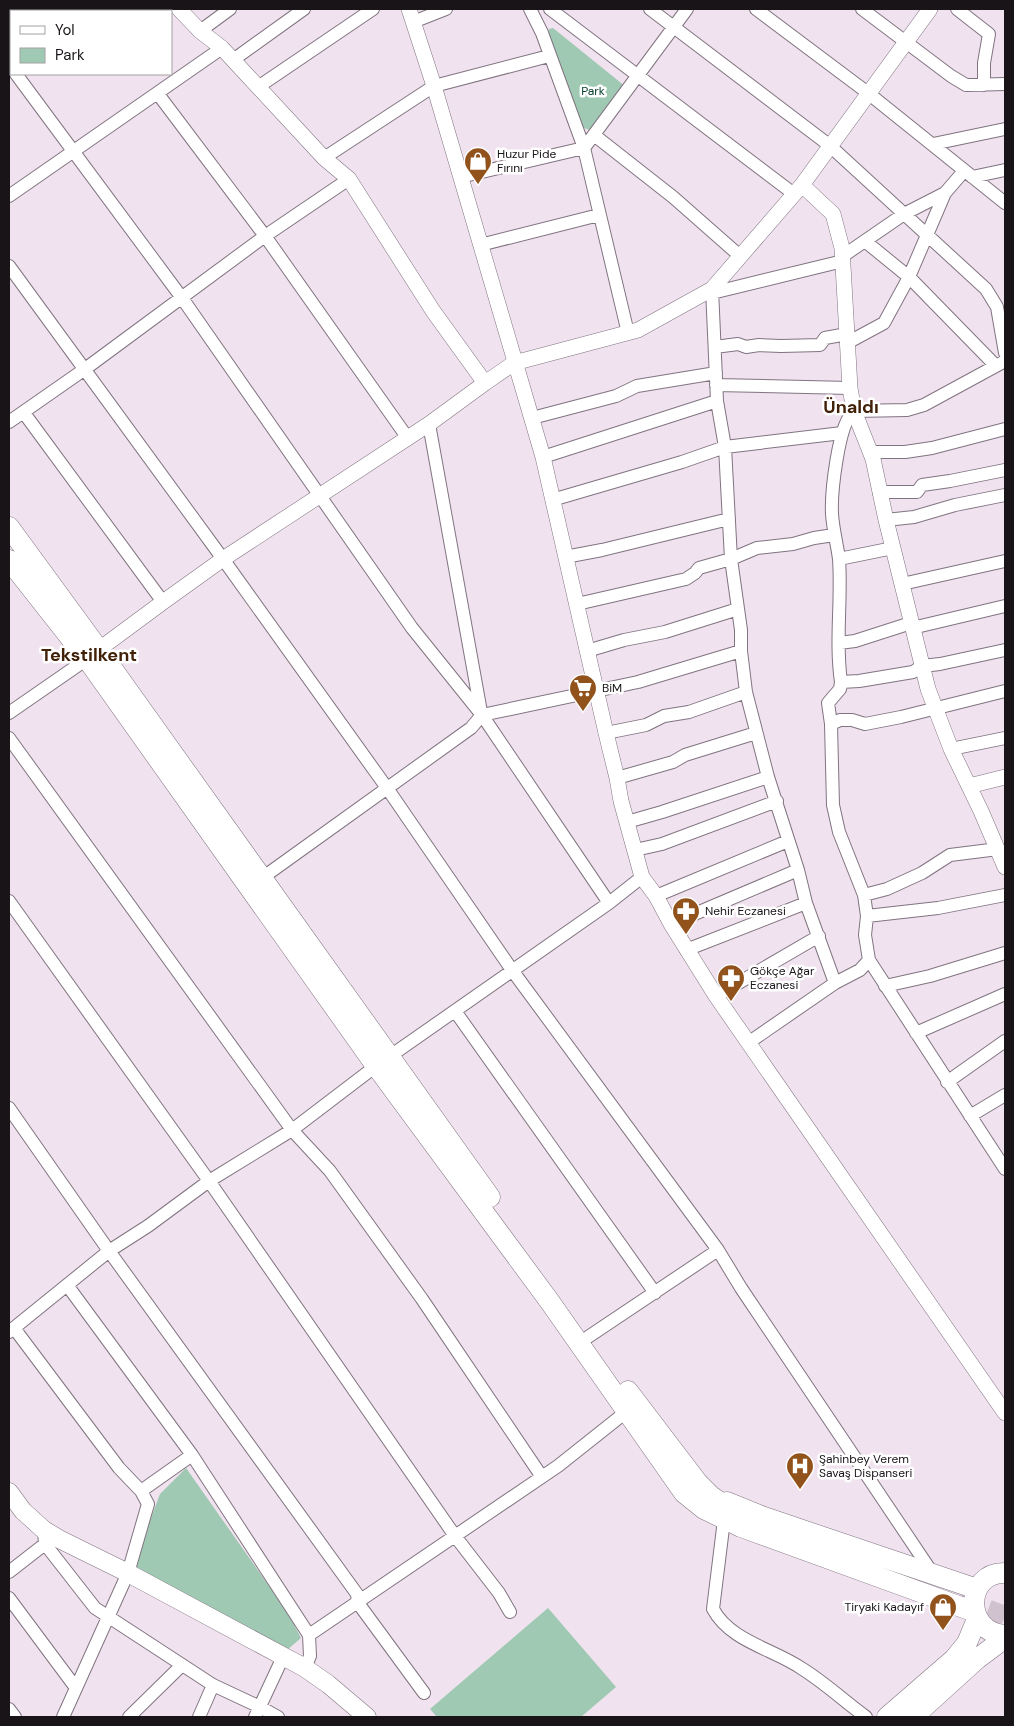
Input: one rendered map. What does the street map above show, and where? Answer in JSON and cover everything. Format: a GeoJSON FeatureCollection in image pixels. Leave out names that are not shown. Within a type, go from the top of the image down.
{"type":"FeatureCollection","features":[{"type":"Feature","properties":{"kind":"main road"},"geometry":{"type":"LineString","coordinates":[[9,527],[93,654],[382,1061],[684,1493],[704,1509],[724,1520],[976,1615],[985,1628],[1005,1636]]}},
{"type":"Feature","properties":{"kind":"main road"},"geometry":{"type":"LineString","coordinates":[[9,561],[93,654],[262,878],[382,1061],[681,1462],[711,1496],[759,1526]]}},
{"type":"Feature","properties":{"kind":"main road"},"geometry":{"type":"LineString","coordinates":[[698,1483],[715,1496],[764,1517],[977,1589]]}},
{"type":"Feature","properties":{"kind":"main road"},"geometry":{"type":"LineString","coordinates":[[9,1492],[45,1537],[59,1539],[305,1668],[328,1684],[367,1717]]}},
{"type":"Feature","properties":{"kind":"main road"},"geometry":{"type":"LineString","coordinates":[[704,1509],[759,1526],[951,1595]]}},
{"type":"Feature","properties":{"kind":"main road"},"geometry":{"type":"LineString","coordinates":[[887,1717],[954,1659],[967,1643],[976,1615],[974,1600],[977,1589],[992,1575],[1004,1572]]}},
{"type":"Feature","properties":{"kind":"main road"},"geometry":{"type":"LineString","coordinates":[[913,1717],[1005,1636]]}},
{"type":"Feature","properties":{"kind":"street"},"geometry":{"type":"LineString","coordinates":[[179,9],[200,31],[222,48],[324,158],[349,178],[433,311],[485,383]]}},
{"type":"Feature","properties":{"kind":"street"},"geometry":{"type":"LineString","coordinates":[[200,31],[230,9]]}},
{"type":"Feature","properties":{"kind":"street"},"geometry":{"type":"LineString","coordinates":[[233,60],[304,9]]}},
{"type":"Feature","properties":{"kind":"street"},"geometry":{"type":"LineString","coordinates":[[258,87],[372,9]]}},
{"type":"Feature","properties":{"kind":"street"},"geometry":{"type":"LineString","coordinates":[[446,9],[411,15],[434,86],[543,457],[617,778],[620,801],[642,877],[656,896],[686,950],[716,996],[1005,1413]]}},
{"type":"Feature","properties":{"kind":"street"},"geometry":{"type":"LineString","coordinates":[[650,9],[829,145],[986,289],[1001,306],[1005,348]]}},
{"type":"Feature","properties":{"kind":"street"},"geometry":{"type":"LineString","coordinates":[[460,177],[584,148],[687,9]]}},
{"type":"Feature","properties":{"kind":"street"},"geometry":{"type":"LineString","coordinates":[[756,9],[868,93],[1005,203]]}},
{"type":"Feature","properties":{"kind":"street"},"geometry":{"type":"LineString","coordinates":[[862,9],[951,76],[966,85],[1005,84]]}},
{"type":"Feature","properties":{"kind":"street"},"geometry":{"type":"LineString","coordinates":[[835,983],[806,903],[798,870],[768,777],[746,692],[741,651],[741,630],[731,560],[725,447],[717,401],[712,291],[798,190],[930,9]]}},
{"type":"Feature","properties":{"kind":"street"},"geometry":{"type":"LineString","coordinates":[[956,9],[989,34],[984,63],[984,85]]}},
{"type":"Feature","properties":{"kind":"street"},"geometry":{"type":"LineString","coordinates":[[628,333],[584,148],[531,10],[553,11],[638,77],[834,214],[843,259],[850,388],[854,411],[870,452],[928,688],[951,749],[998,848],[1005,867]]}},
{"type":"Feature","properties":{"kind":"street"},"geometry":{"type":"LineString","coordinates":[[9,196],[222,48]]}},
{"type":"Feature","properties":{"kind":"street"},"geometry":{"type":"LineString","coordinates":[[324,158],[434,86],[549,56]]}},
{"type":"Feature","properties":{"kind":"street"},"geometry":{"type":"LineString","coordinates":[[17,75],[182,298],[412,628],[482,715],[609,903]]}},
{"type":"Feature","properties":{"kind":"street"},"geometry":{"type":"LineString","coordinates":[[158,94],[265,236],[407,437]]}},
{"type":"Feature","properties":{"kind":"street"},"geometry":{"type":"LineString","coordinates":[[933,144],[1005,129]]}},
{"type":"Feature","properties":{"kind":"street"},"geometry":{"type":"LineString","coordinates":[[594,135],[673,198],[740,256]]}},
{"type":"Feature","properties":{"kind":"street"},"geometry":{"type":"LineString","coordinates":[[9,713],[223,559],[407,437],[430,424],[514,363],[638,330],[712,291],[843,259],[904,214],[946,193],[968,174],[1005,170]]}},
{"type":"Feature","properties":{"kind":"street"},"geometry":{"type":"LineString","coordinates":[[9,422],[86,369],[265,236],[349,178]]}},
{"type":"Feature","properties":{"kind":"street"},"geometry":{"type":"LineString","coordinates":[[714,347],[738,344],[746,347],[759,345],[820,345],[825,338],[847,339],[884,323],[909,277],[946,193]]}},
{"type":"Feature","properties":{"kind":"street"},"geometry":{"type":"LineString","coordinates":[[480,245],[599,215]]}},
{"type":"Feature","properties":{"kind":"street"},"geometry":{"type":"LineString","coordinates":[[866,242],[909,277],[1000,363],[924,405],[907,410],[854,411],[849,415],[842,433],[832,492],[834,535],[838,558],[841,682],[840,689],[828,703],[831,724],[833,805],[838,832],[864,895],[867,916],[865,936],[869,960],[1005,1169]]}},
{"type":"Feature","properties":{"kind":"street"},"geometry":{"type":"LineString","coordinates":[[9,266],[86,369],[387,788],[512,970],[718,1250],[741,1288],[933,1574]]}},
{"type":"Feature","properties":{"kind":"street"},"geometry":{"type":"LineString","coordinates":[[532,418],[616,396],[637,386],[716,379],[850,388]]}},
{"type":"Feature","properties":{"kind":"street"},"geometry":{"type":"LineString","coordinates":[[543,457],[717,401]]}},
{"type":"Feature","properties":{"kind":"street"},"geometry":{"type":"LineString","coordinates":[[24,412],[163,602]]}},
{"type":"Feature","properties":{"kind":"street"},"geometry":{"type":"LineString","coordinates":[[430,424],[482,715]]}},
{"type":"Feature","properties":{"kind":"street"},"geometry":{"type":"LineString","coordinates":[[870,452],[905,452],[932,448],[1005,429]]}},
{"type":"Feature","properties":{"kind":"street"},"geometry":{"type":"LineString","coordinates":[[552,500],[682,462],[725,447],[842,433]]}},
{"type":"Feature","properties":{"kind":"street"},"geometry":{"type":"LineString","coordinates":[[879,492],[917,492],[922,485],[1005,470]]}},
{"type":"Feature","properties":{"kind":"street"},"geometry":{"type":"LineString","coordinates":[[886,520],[922,515],[955,505],[1005,495]]}},
{"type":"Feature","properties":{"kind":"street"},"geometry":{"type":"LineString","coordinates":[[565,557],[602,550],[729,519]]}},
{"type":"Feature","properties":{"kind":"street"},"geometry":{"type":"LineString","coordinates":[[577,604],[686,579],[699,568],[731,560],[757,548],[793,544],[834,535]]}},
{"type":"Feature","properties":{"kind":"street"},"geometry":{"type":"LineString","coordinates":[[838,558],[893,548]]}},
{"type":"Feature","properties":{"kind":"street"},"geometry":{"type":"LineString","coordinates":[[902,584],[1005,561]]}},
{"type":"Feature","properties":{"kind":"street"},"geometry":{"type":"LineString","coordinates":[[839,643],[862,639],[912,625],[1005,606]]}},
{"type":"Feature","properties":{"kind":"street"},"geometry":{"type":"LineString","coordinates":[[587,651],[624,640],[665,632],[738,609]]}},
{"type":"Feature","properties":{"kind":"street"},"geometry":{"type":"LineString","coordinates":[[841,682],[913,672],[922,666],[1005,650]]}},
{"type":"Feature","properties":{"kind":"street"},"geometry":{"type":"LineString","coordinates":[[262,878],[471,728],[482,715],[638,682],[741,651]]}},
{"type":"Feature","properties":{"kind":"street"},"geometry":{"type":"LineString","coordinates":[[831,724],[840,720],[852,720],[864,724],[1005,691]]}},
{"type":"Feature","properties":{"kind":"street"},"geometry":{"type":"LineString","coordinates":[[606,734],[646,725],[664,716],[689,712],[746,692]]}},
{"type":"Feature","properties":{"kind":"street"},"geometry":{"type":"LineString","coordinates":[[617,778],[672,762],[685,755],[756,733]]}},
{"type":"Feature","properties":{"kind":"street"},"geometry":{"type":"LineString","coordinates":[[9,738],[292,1130],[330,1171],[422,1299],[542,1477]]}},
{"type":"Feature","properties":{"kind":"street"},"geometry":{"type":"LineString","coordinates":[[951,749],[1005,738]]}},
{"type":"Feature","properties":{"kind":"street"},"geometry":{"type":"LineString","coordinates":[[627,822],[768,777]]}},
{"type":"Feature","properties":{"kind":"street"},"geometry":{"type":"LineString","coordinates":[[969,786],[1005,777]]}},
{"type":"Feature","properties":{"kind":"street"},"geometry":{"type":"LineString","coordinates":[[635,850],[675,840],[777,801]]}},
{"type":"Feature","properties":{"kind":"street"},"geometry":{"type":"LineString","coordinates":[[656,896],[788,841]]}},
{"type":"Feature","properties":{"kind":"street"},"geometry":{"type":"LineString","coordinates":[[864,895],[887,890],[922,873],[950,855],[998,848]]}},
{"type":"Feature","properties":{"kind":"street"},"geometry":{"type":"LineString","coordinates":[[671,924],[798,870]]}},
{"type":"Feature","properties":{"kind":"street"},"geometry":{"type":"LineString","coordinates":[[63,1717],[128,1574],[148,1504],[141,1492],[119,1468],[11,1330],[109,1251],[148,1226],[209,1181],[292,1130],[382,1061],[609,903],[642,877]]}},
{"type":"Feature","properties":{"kind":"street"},"geometry":{"type":"LineString","coordinates":[[867,916],[938,908],[1005,895]]}},
{"type":"Feature","properties":{"kind":"street"},"geometry":{"type":"LineString","coordinates":[[9,901],[209,1181],[456,1536],[499,1593],[510,1612]]}},
{"type":"Feature","properties":{"kind":"street"},"geometry":{"type":"LineString","coordinates":[[686,950],[806,903]]}},
{"type":"Feature","properties":{"kind":"street"},"geometry":{"type":"LineString","coordinates":[[716,996],[819,936]]}},
{"type":"Feature","properties":{"kind":"street"},"geometry":{"type":"LineString","coordinates":[[885,986],[930,976],[1005,953]]}},
{"type":"Feature","properties":{"kind":"street"},"geometry":{"type":"LineString","coordinates":[[748,1043],[835,983],[860,970],[869,960]]}},
{"type":"Feature","properties":{"kind":"street"},"geometry":{"type":"LineString","coordinates":[[916,1033],[1005,994]]}},
{"type":"Feature","properties":{"kind":"street"},"geometry":{"type":"LineString","coordinates":[[455,1011],[655,1293]]}},
{"type":"Feature","properties":{"kind":"street"},"geometry":{"type":"LineString","coordinates":[[947,1082],[1005,1041]]}},
{"type":"Feature","properties":{"kind":"street"},"geometry":{"type":"LineString","coordinates":[[970,1116],[1005,1095]]}},
{"type":"Feature","properties":{"kind":"street"},"geometry":{"type":"LineString","coordinates":[[9,1108],[109,1251],[358,1594],[358,1603],[424,1693]]}},
{"type":"Feature","properties":{"kind":"street"},"geometry":{"type":"LineString","coordinates":[[588,1337],[718,1250]]}},
{"type":"Feature","properties":{"kind":"street"},"geometry":{"type":"LineString","coordinates":[[67,1285],[192,1455],[309,1635],[310,1656],[305,1668]]}},
{"type":"Feature","properties":{"kind":"street"},"geometry":{"type":"LineString","coordinates":[[309,1635],[542,1477],[626,1412]]}},
{"type":"Feature","properties":{"kind":"street"},"geometry":{"type":"LineString","coordinates":[[141,1492],[192,1455]]}},
{"type":"Feature","properties":{"kind":"street"},"geometry":{"type":"LineString","coordinates":[[724,1520],[713,1609],[719,1621],[738,1634],[801,1668],[866,1717]]}},
{"type":"Feature","properties":{"kind":"street"},"geometry":{"type":"LineString","coordinates":[[9,1572],[45,1537],[94,1608],[213,1686],[257,1712],[278,1717]]}},
{"type":"Feature","properties":{"kind":"street"},"geometry":{"type":"LineString","coordinates":[[9,1598],[76,1688]]}},
{"type":"Feature","properties":{"kind":"street"},"geometry":{"type":"LineString","coordinates":[[257,1712],[283,1658]]}},
{"type":"Feature","properties":{"kind":"street"},"geometry":{"type":"LineString","coordinates":[[128,1717],[182,1665]]}},
{"type":"Feature","properties":{"kind":"street"},"geometry":{"type":"LineString","coordinates":[[199,1717],[213,1686]]}},
{"type":"Feature","properties":{"kind":"street"},"geometry":{"type":"LineString","coordinates":[[9,1709],[15,1717]]}},
{"type":"Feature","properties":{"kind":"green space","name":"Park"},"geometry":{"type":"Polygon","coordinates":[[[553,28],[626,87],[593,131],[581,127],[548,38],[549,29],[553,28]]]}},
{"type":"Feature","properties":{"kind":"green space"},"geometry":{"type":"Polygon","coordinates":[[[186,1468],[288,1613],[301,1638],[287,1650],[136,1568],[140,1547],[160,1494],[186,1468]]]}},
{"type":"Feature","properties":{"kind":"green space"},"geometry":{"type":"Polygon","coordinates":[[[548,1608],[616,1687],[581,1717],[437,1717],[430,1709],[548,1608]]]}},
{"type":"Feature","properties":{"kind":"tunnel"},"geometry":{"type":"LineString","coordinates":[[960,1599],[1005,1616]]}},
{"type":"Feature","properties":{"kind":"place","name":"Huzur Pide Fırını"},"geometry":{"type":"Point","coordinates":[478,185]}},
{"type":"Feature","properties":{"kind":"place","name":"BiM"},"geometry":{"type":"Point","coordinates":[583,712]}},
{"type":"Feature","properties":{"kind":"place","name":"Nehir Eczanesi"},"geometry":{"type":"Point","coordinates":[686,935]}},
{"type":"Feature","properties":{"kind":"place","name":"Gökçe Ağar Eczanesi"},"geometry":{"type":"Point","coordinates":[731,1002]}},
{"type":"Feature","properties":{"kind":"place","name":"Şahinbey Verem Savaş Dispanseri"},"geometry":{"type":"Point","coordinates":[800,1490]}},
{"type":"Feature","properties":{"kind":"place","name":"Tiryaki Kadayıf"},"geometry":{"type":"Point","coordinates":[943,1631]}},
{"type":"Feature","properties":{"kind":"district","name":"Ünaldı"},"geometry":{"type":"Point","coordinates":[851,407]}},
{"type":"Feature","properties":{"kind":"district","name":"Tekstilkent"},"geometry":{"type":"Point","coordinates":[89,655]}}]}
